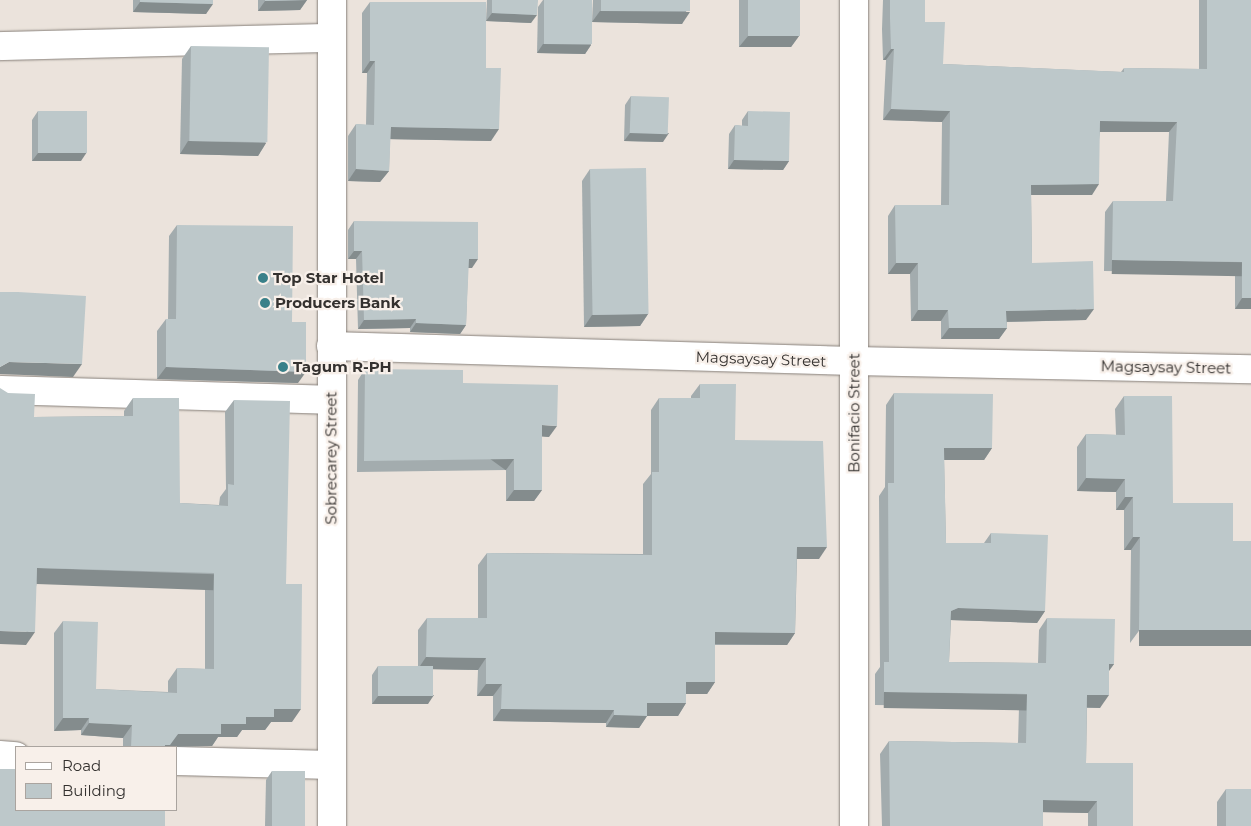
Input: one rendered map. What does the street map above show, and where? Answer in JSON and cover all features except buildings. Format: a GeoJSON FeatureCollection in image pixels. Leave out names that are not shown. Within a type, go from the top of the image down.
{"type":"FeatureCollection","features":[{"type":"Feature","properties":{"kind":"street","name":"Sobrecarey Street"},"geometry":{"type":"LineString","coordinates":[[332,0],[330,400],[332,826]]}},
{"type":"Feature","properties":{"kind":"street","name":"Bonifacio Street"},"geometry":{"type":"LineString","coordinates":[[854,0],[854,826]]}},
{"type":"Feature","properties":{"kind":"street"},"geometry":{"type":"LineString","coordinates":[[0,46],[331,38]]}},
{"type":"Feature","properties":{"kind":"street","name":"Magsaysay Street"},"geometry":{"type":"LineString","coordinates":[[331,346],[854,361],[1251,369]]}},
{"type":"Feature","properties":{"kind":"street"},"geometry":{"type":"LineString","coordinates":[[0,390],[330,400]]}},
{"type":"Feature","properties":{"kind":"street"},"geometry":{"type":"LineString","coordinates":[[0,755],[15,756]]}},
{"type":"Feature","properties":{"kind":"street"},"geometry":{"type":"LineString","coordinates":[[178,761],[332,765]]}},
{"type":"Feature","properties":{"kind":"place","name":"Top Star Hotel"},"geometry":{"type":"Point","coordinates":[263,278]}},
{"type":"Feature","properties":{"kind":"place","name":"Producers Bank"},"geometry":{"type":"Point","coordinates":[265,303]}},
{"type":"Feature","properties":{"kind":"place","name":"Tagum R-PH"},"geometry":{"type":"Point","coordinates":[283,367]}}]}
